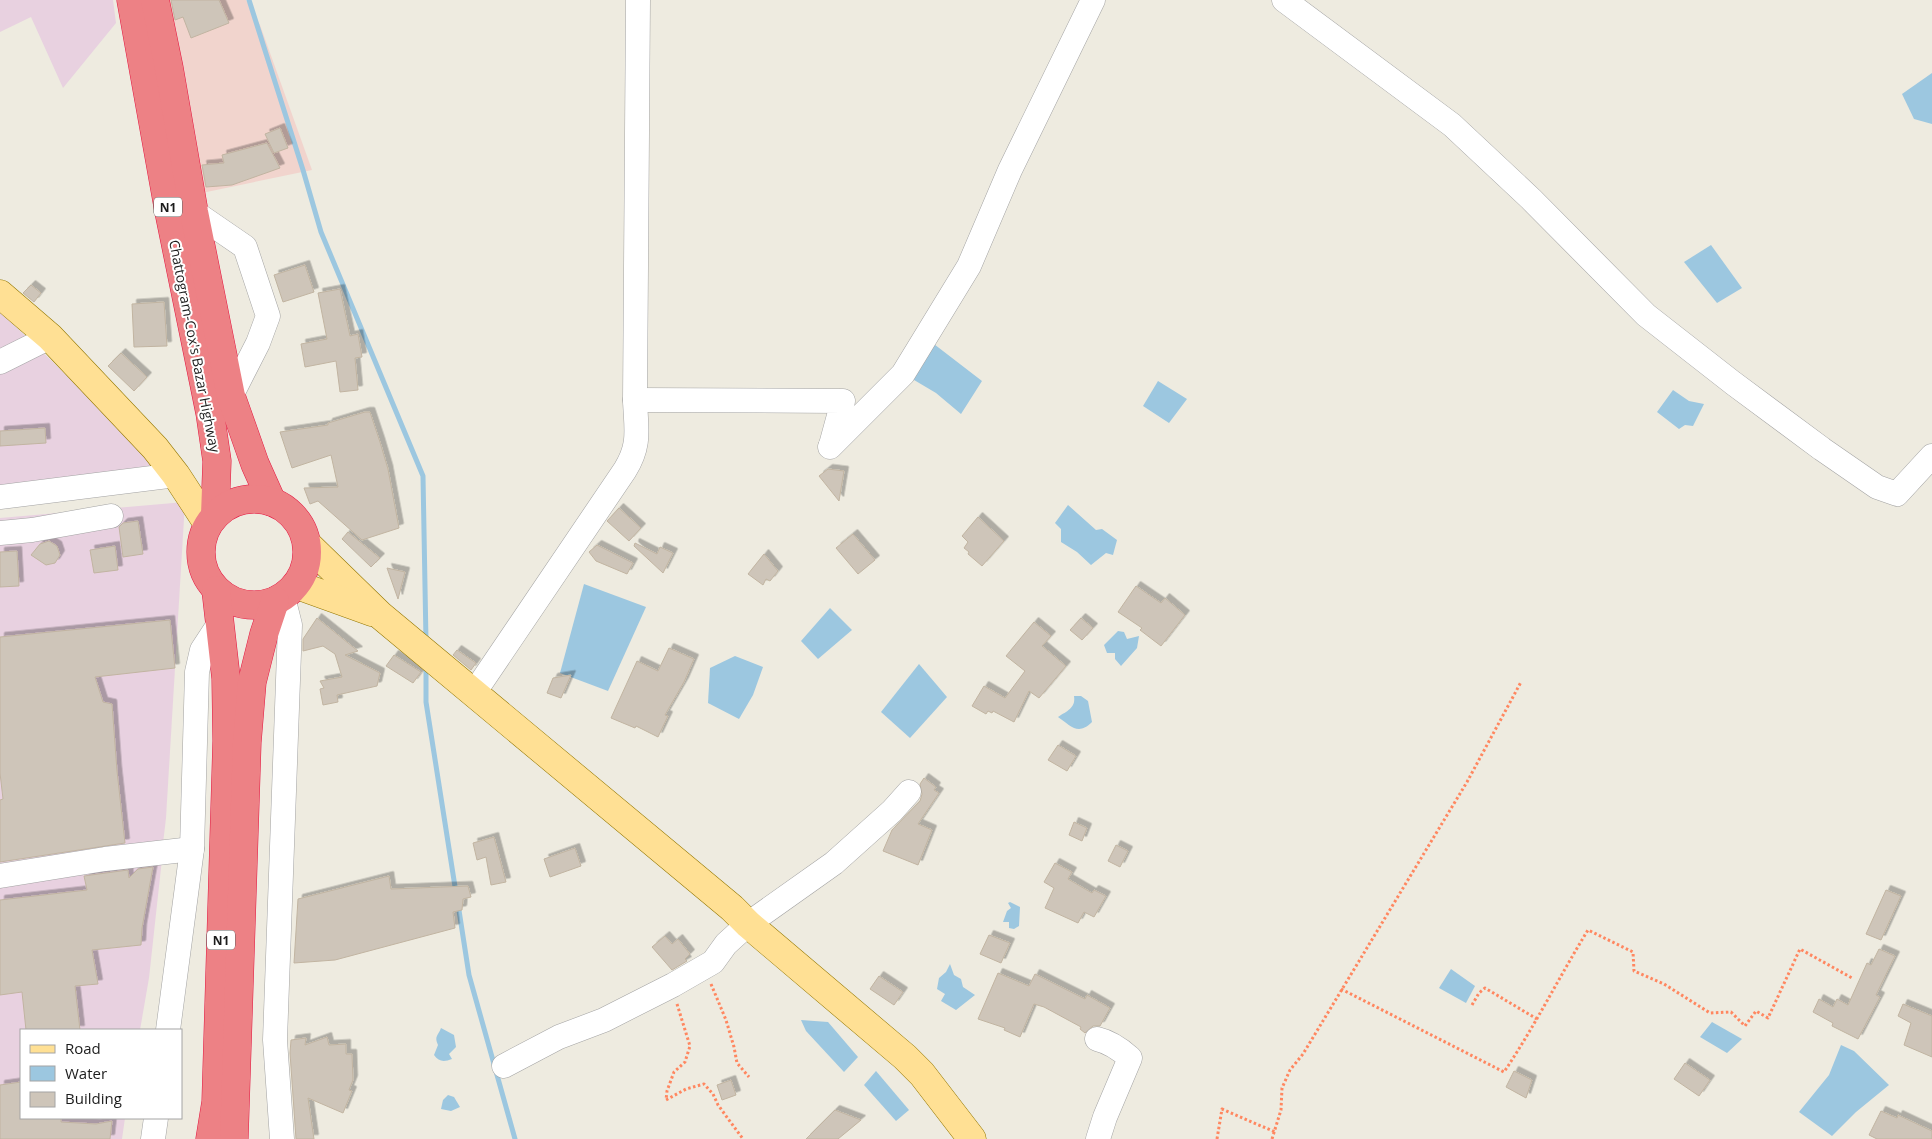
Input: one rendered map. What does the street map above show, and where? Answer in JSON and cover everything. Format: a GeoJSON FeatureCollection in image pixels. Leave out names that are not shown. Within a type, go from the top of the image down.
{"type":"FeatureCollection","features":[{"type":"Feature","properties":{"kind":"highway","name":"Chattogram-Cox's Bazar Highway"},"geometry":{"type":"LineString","coordinates":[[131,0],[146,73],[169,212],[210,413],[216,461],[212,520]]}},
{"type":"Feature","properties":{"kind":"highway","name":"Chattogram-Cox's Bazar Highway"},"geometry":{"type":"LineString","coordinates":[[155,0],[230,396],[255,464],[272,502]]}},
{"type":"Feature","properties":{"kind":"highway","name":"N1"},"geometry":{"type":"LineString","coordinates":[[210,1139],[216,1102],[237,741],[264,634],[285,594],[306,566],[307,544],[301,526],[288,511],[272,502],[252,498],[232,503],[212,520],[202,541],[201,558],[206,575],[216,590],[226,678],[237,741],[234,1139]]}},
{"type":"Feature","properties":{"kind":"highway"},"geometry":{"type":"LineString","coordinates":[[216,590],[234,601],[254,606],[285,594]]}},
{"type":"Feature","properties":{"kind":"main road"},"geometry":{"type":"LineString","coordinates":[[0,294],[50,337],[155,448],[212,520]]}},
{"type":"Feature","properties":{"kind":"main road"},"geometry":{"type":"LineString","coordinates":[[307,544],[380,615],[732,908],[748,924],[905,1056],[922,1074],[972,1139]]}},
{"type":"Feature","properties":{"kind":"main road"},"geometry":{"type":"LineString","coordinates":[[285,594],[380,615]]}},
{"type":"Feature","properties":{"kind":"street"},"geometry":{"type":"LineString","coordinates":[[474,693],[634,456],[637,443],[635,400],[638,0]]}},
{"type":"Feature","properties":{"kind":"street"},"geometry":{"type":"LineString","coordinates":[[635,400],[843,401],[830,447],[903,374],[969,266],[1010,170],[1093,0]]}},
{"type":"Feature","properties":{"kind":"street"},"geometry":{"type":"LineString","coordinates":[[1284,0],[1452,125],[1531,199],[1646,315],[1733,384],[1822,449],[1877,487],[1897,494],[1932,456]]}},
{"type":"Feature","properties":{"kind":"street"},"geometry":{"type":"LineString","coordinates":[[194,212],[245,247],[268,316],[258,343],[230,396]]}},
{"type":"Feature","properties":{"kind":"street"},"geometry":{"type":"LineString","coordinates":[[0,362],[50,337]]}},
{"type":"Feature","properties":{"kind":"street"},"geometry":{"type":"LineString","coordinates":[[0,497],[176,475]]}},
{"type":"Feature","properties":{"kind":"street"},"geometry":{"type":"LineString","coordinates":[[0,533],[32,530],[111,516]]}},
{"type":"Feature","properties":{"kind":"street"},"geometry":{"type":"LineString","coordinates":[[282,1139],[275,1040],[290,624],[285,594]]}},
{"type":"Feature","properties":{"kind":"street"},"geometry":{"type":"LineString","coordinates":[[168,1029],[192,849],[197,672],[202,650],[220,624]]}},
{"type":"Feature","properties":{"kind":"street"},"geometry":{"type":"LineString","coordinates":[[504,1066],[559,1037],[604,1020],[673,986],[713,962],[726,944],[748,924],[834,863],[892,811],[908,792]]}},
{"type":"Feature","properties":{"kind":"street"},"geometry":{"type":"LineString","coordinates":[[0,876],[105,859],[192,849]]}},
{"type":"Feature","properties":{"kind":"street"},"geometry":{"type":"LineString","coordinates":[[1097,1039],[1106,1041],[1130,1058],[1105,1117],[1098,1139]]}},
{"type":"Feature","properties":{"kind":"street"},"geometry":{"type":"LineString","coordinates":[[153,1139],[156,1119]]}},
{"type":"Feature","properties":{"kind":"path"},"geometry":{"type":"LineString","coordinates":[[1272,1139],[1281,1110],[1282,1088],[1290,1070],[1303,1054],[1467,782],[1521,682]]}},
{"type":"Feature","properties":{"kind":"path"},"geometry":{"type":"LineString","coordinates":[[1341,989],[1504,1072],[1588,930],[1633,952],[1634,971],[1664,984],[1710,1013],[1731,1012],[1745,1026],[1756,1011],[1768,1018],[1800,949],[1852,978]]}},
{"type":"Feature","properties":{"kind":"path"},"geometry":{"type":"LineString","coordinates":[[705,966],[726,1020],[734,1047],[736,1063],[749,1077]]}},
{"type":"Feature","properties":{"kind":"path"},"geometry":{"type":"LineString","coordinates":[[673,986],[674,996],[690,1046],[685,1062],[674,1072],[667,1091],[666,1100],[686,1089],[704,1084],[743,1139]]}},
{"type":"Feature","properties":{"kind":"path"},"geometry":{"type":"LineString","coordinates":[[1472,1005],[1479,993],[1485,988],[1537,1019]]}},
{"type":"Feature","properties":{"kind":"path"},"geometry":{"type":"LineString","coordinates":[[1217,1139],[1222,1109],[1275,1132]]}},
{"type":"Feature","properties":{"kind":"shaded area"},"geometry":{"type":"Polygon","coordinates":[[[0,0],[113,0],[116,23],[63,88],[31,17],[0,32],[0,0]]]}},
{"type":"Feature","properties":{"kind":"shaded area"},"geometry":{"type":"Polygon","coordinates":[[[160,0],[246,0],[260,25],[312,170],[197,194],[160,0]]]}},
{"type":"Feature","properties":{"kind":"shaded area"},"geometry":{"type":"Polygon","coordinates":[[[0,312],[52,361],[155,465],[0,489],[0,312]]]}},
{"type":"Feature","properties":{"kind":"shaded area"},"geometry":{"type":"Polygon","coordinates":[[[185,502],[166,818],[162,852],[0,877],[0,518],[185,502]]]}},
{"type":"Feature","properties":{"kind":"shaded area"},"geometry":{"type":"Polygon","coordinates":[[[162,859],[149,978],[140,1029],[20,1029],[20,1119],[125,1119],[122,1139],[0,1139],[0,886],[21,885],[59,876],[162,859]]]}},
{"type":"Feature","properties":{"kind":"water"},"geometry":{"type":"Polygon","coordinates":[[[1932,73],[1932,124],[1914,119],[1902,94],[1932,73]]]}},
{"type":"Feature","properties":{"kind":"water"},"geometry":{"type":"Polygon","coordinates":[[[1711,245],[1742,288],[1717,303],[1684,262],[1711,245]]]}},
{"type":"Feature","properties":{"kind":"water"},"geometry":{"type":"Polygon","coordinates":[[[930,341],[982,381],[961,414],[936,393],[909,377],[930,341]]]}},
{"type":"Feature","properties":{"kind":"water"},"geometry":{"type":"Polygon","coordinates":[[[1158,381],[1187,399],[1169,423],[1143,406],[1158,381]]]}},
{"type":"Feature","properties":{"kind":"water"},"geometry":{"type":"Polygon","coordinates":[[[1673,390],[1689,401],[1704,404],[1693,426],[1685,425],[1679,429],[1657,412],[1673,390]]]}},
{"type":"Feature","properties":{"kind":"water"},"geometry":{"type":"Polygon","coordinates":[[[1068,505],[1096,530],[1102,529],[1117,540],[1113,555],[1106,553],[1091,565],[1077,552],[1061,542],[1061,529],[1055,523],[1068,505]]]}},
{"type":"Feature","properties":{"kind":"water"},"geometry":{"type":"Polygon","coordinates":[[[584,584],[646,607],[608,691],[560,673],[584,584]]]}},
{"type":"Feature","properties":{"kind":"water"},"geometry":{"type":"Polygon","coordinates":[[[830,608],[852,630],[818,659],[801,641],[830,608]]]}},
{"type":"Feature","properties":{"kind":"water"},"geometry":{"type":"Polygon","coordinates":[[[1118,631],[1124,632],[1127,639],[1139,636],[1137,648],[1121,666],[1115,659],[1115,653],[1107,653],[1104,645],[1118,631]]]}},
{"type":"Feature","properties":{"kind":"water"},"geometry":{"type":"Polygon","coordinates":[[[735,656],[763,667],[753,695],[739,719],[708,703],[710,668],[735,656]]]}},
{"type":"Feature","properties":{"kind":"water"},"geometry":{"type":"Polygon","coordinates":[[[919,664],[947,697],[910,738],[881,712],[919,664]]]}},
{"type":"Feature","properties":{"kind":"water"},"geometry":{"type":"Polygon","coordinates":[[[1074,696],[1081,696],[1088,701],[1092,722],[1079,729],[1058,717],[1068,711],[1074,704],[1074,696]]]}},
{"type":"Feature","properties":{"kind":"water"},"geometry":{"type":"Polygon","coordinates":[[[1010,902],[1020,907],[1019,926],[1014,929],[1009,928],[1009,922],[1003,922],[1007,911],[1011,908],[1008,903],[1010,902]]]}},
{"type":"Feature","properties":{"kind":"water"},"geometry":{"type":"Polygon","coordinates":[[[950,964],[954,975],[961,979],[963,987],[975,995],[956,1010],[941,1001],[945,994],[937,989],[939,978],[946,972],[950,964]]]}},
{"type":"Feature","properties":{"kind":"water"},"geometry":{"type":"Polygon","coordinates":[[[1451,969],[1475,986],[1466,1003],[1439,988],[1451,969]]]}},
{"type":"Feature","properties":{"kind":"water"},"geometry":{"type":"Polygon","coordinates":[[[801,1020],[828,1022],[858,1057],[844,1072],[806,1031],[801,1020]]]}},
{"type":"Feature","properties":{"kind":"water"},"geometry":{"type":"Polygon","coordinates":[[[1712,1022],[1742,1039],[1727,1053],[1700,1037],[1712,1022]]]}},
{"type":"Feature","properties":{"kind":"water"},"geometry":{"type":"Polygon","coordinates":[[[441,1028],[454,1035],[456,1047],[449,1054],[452,1059],[447,1061],[442,1061],[434,1055],[438,1045],[436,1038],[441,1028]]]}},
{"type":"Feature","properties":{"kind":"water"},"geometry":{"type":"Polygon","coordinates":[[[1841,1045],[1854,1051],[1889,1085],[1856,1112],[1832,1136],[1799,1112],[1829,1075],[1841,1045]]]}},
{"type":"Feature","properties":{"kind":"water"},"geometry":{"type":"Polygon","coordinates":[[[876,1071],[909,1110],[896,1121],[864,1085],[876,1071]]]}},
{"type":"Feature","properties":{"kind":"water"},"geometry":{"type":"Polygon","coordinates":[[[448,1095],[454,1097],[460,1107],[451,1111],[441,1109],[443,1100],[448,1095]]]}},
{"type":"Feature","properties":{"kind":"building"},"geometry":{"type":"Polygon","coordinates":[[[171,0],[219,0],[229,23],[191,38],[183,17],[175,20],[171,0]]]}},
{"type":"Feature","properties":{"kind":"building"},"geometry":{"type":"Polygon","coordinates":[[[280,128],[288,148],[274,153],[265,134],[280,128]]]}},
{"type":"Feature","properties":{"kind":"building"},"geometry":{"type":"Polygon","coordinates":[[[267,143],[280,168],[232,185],[206,187],[202,165],[224,163],[222,155],[267,143]]]}},
{"type":"Feature","properties":{"kind":"building"},"geometry":{"type":"Polygon","coordinates":[[[305,265],[314,292],[283,302],[274,275],[305,265]]]}},
{"type":"Feature","properties":{"kind":"building"},"geometry":{"type":"Polygon","coordinates":[[[31,285],[41,293],[34,302],[23,293],[31,285]]]}},
{"type":"Feature","properties":{"kind":"building"},"geometry":{"type":"Polygon","coordinates":[[[340,289],[350,336],[358,334],[362,357],[355,358],[358,390],[340,392],[336,361],[305,367],[301,344],[327,339],[318,293],[340,289]]]}},
{"type":"Feature","properties":{"kind":"building"},"geometry":{"type":"Polygon","coordinates":[[[164,302],[167,346],[134,347],[132,304],[164,302]]]}},
{"type":"Feature","properties":{"kind":"building"},"geometry":{"type":"Polygon","coordinates":[[[121,353],[147,377],[134,391],[108,366],[121,353]]]}},
{"type":"Feature","properties":{"kind":"building"},"geometry":{"type":"Polygon","coordinates":[[[370,412],[388,469],[399,528],[362,540],[318,501],[310,504],[304,488],[338,487],[331,455],[292,468],[280,432],[328,425],[328,423],[370,412]]]}},
{"type":"Feature","properties":{"kind":"building"},"geometry":{"type":"Polygon","coordinates":[[[45,428],[46,443],[0,446],[0,431],[45,428]]]}},
{"type":"Feature","properties":{"kind":"building"},"geometry":{"type":"Polygon","coordinates":[[[828,469],[844,471],[839,501],[819,476],[828,469]]]}},
{"type":"Feature","properties":{"kind":"building"},"geometry":{"type":"Polygon","coordinates":[[[619,508],[641,528],[629,541],[607,521],[619,508]]]}},
{"type":"Feature","properties":{"kind":"building"},"geometry":{"type":"Polygon","coordinates":[[[978,517],[1004,541],[982,566],[964,548],[968,542],[962,536],[978,517]]]}},
{"type":"Feature","properties":{"kind":"building"},"geometry":{"type":"Polygon","coordinates":[[[138,521],[143,554],[123,557],[119,527],[123,523],[138,521]]]}},
{"type":"Feature","properties":{"kind":"building"},"geometry":{"type":"Polygon","coordinates":[[[348,532],[380,558],[371,567],[342,539],[348,532]]]}},
{"type":"Feature","properties":{"kind":"building"},"geometry":{"type":"Polygon","coordinates":[[[853,534],[875,560],[858,574],[836,548],[853,534]]]}},
{"type":"Feature","properties":{"kind":"building"},"geometry":{"type":"Polygon","coordinates":[[[49,541],[57,546],[60,555],[55,563],[46,565],[31,555],[40,544],[49,541]]]}},
{"type":"Feature","properties":{"kind":"building"},"geometry":{"type":"Polygon","coordinates":[[[635,543],[657,554],[660,547],[673,553],[663,573],[634,546],[635,543]]]}},
{"type":"Feature","properties":{"kind":"building"},"geometry":{"type":"Polygon","coordinates":[[[597,545],[633,563],[627,574],[596,561],[589,552],[597,545]]]}},
{"type":"Feature","properties":{"kind":"building"},"geometry":{"type":"Polygon","coordinates":[[[115,546],[118,570],[94,573],[90,550],[115,546]]]}},
{"type":"Feature","properties":{"kind":"building"},"geometry":{"type":"Polygon","coordinates":[[[17,551],[19,586],[0,587],[0,552],[17,551]]]}},
{"type":"Feature","properties":{"kind":"building"},"geometry":{"type":"Polygon","coordinates":[[[764,554],[778,571],[770,581],[766,579],[763,585],[748,574],[764,554]]]}},
{"type":"Feature","properties":{"kind":"building"},"geometry":{"type":"Polygon","coordinates":[[[387,568],[405,572],[398,599],[387,568]]]}},
{"type":"Feature","properties":{"kind":"building"},"geometry":{"type":"Polygon","coordinates":[[[1136,586],[1161,603],[1165,598],[1185,615],[1161,646],[1140,630],[1142,628],[1118,612],[1136,586]]]}},
{"type":"Feature","properties":{"kind":"building"},"geometry":{"type":"Polygon","coordinates":[[[317,618],[358,651],[345,655],[380,673],[377,686],[337,695],[338,702],[323,705],[320,689],[324,688],[320,681],[342,677],[335,654],[323,646],[303,651],[303,639],[317,618]]]}},
{"type":"Feature","properties":{"kind":"building"},"geometry":{"type":"Polygon","coordinates":[[[1081,618],[1093,628],[1082,640],[1070,630],[1081,618]]]}},
{"type":"Feature","properties":{"kind":"building"},"geometry":{"type":"Polygon","coordinates":[[[170,620],[175,668],[95,677],[103,702],[112,704],[125,843],[0,862],[0,800],[3,799],[0,773],[0,637],[170,620]]]}},
{"type":"Feature","properties":{"kind":"building"},"geometry":{"type":"Polygon","coordinates":[[[1034,622],[1051,636],[1042,646],[1066,666],[1039,698],[1029,691],[1014,722],[993,711],[992,713],[988,711],[986,714],[972,706],[984,686],[1005,698],[1025,671],[1006,656],[1034,622]]]}},
{"type":"Feature","properties":{"kind":"building"},"geometry":{"type":"Polygon","coordinates":[[[669,648],[694,659],[684,682],[665,715],[668,716],[658,737],[636,726],[635,728],[611,718],[637,661],[658,671],[669,648]]]}},
{"type":"Feature","properties":{"kind":"building"},"geometry":{"type":"Polygon","coordinates":[[[457,650],[476,663],[471,670],[453,655],[457,650]]]}},
{"type":"Feature","properties":{"kind":"building"},"geometry":{"type":"Polygon","coordinates":[[[394,655],[421,672],[413,683],[386,666],[394,655]]]}},
{"type":"Feature","properties":{"kind":"building"},"geometry":{"type":"Polygon","coordinates":[[[571,675],[561,698],[547,693],[553,678],[571,675]]]}},
{"type":"Feature","properties":{"kind":"building"},"geometry":{"type":"Polygon","coordinates":[[[1058,745],[1076,756],[1067,771],[1048,760],[1058,745]]]}},
{"type":"Feature","properties":{"kind":"building"},"geometry":{"type":"Polygon","coordinates":[[[924,778],[936,787],[934,790],[939,793],[918,824],[932,830],[918,865],[883,851],[892,830],[920,801],[922,794],[920,784],[924,778]]]}},
{"type":"Feature","properties":{"kind":"building"},"geometry":{"type":"Polygon","coordinates":[[[1074,822],[1087,828],[1082,841],[1069,835],[1074,822]]]}},
{"type":"Feature","properties":{"kind":"building"},"geometry":{"type":"Polygon","coordinates":[[[494,837],[506,882],[491,885],[486,857],[477,860],[473,843],[494,837]]]}},
{"type":"Feature","properties":{"kind":"building"},"geometry":{"type":"Polygon","coordinates":[[[1116,845],[1128,851],[1120,867],[1108,861],[1116,845]]]}},
{"type":"Feature","properties":{"kind":"building"},"geometry":{"type":"Polygon","coordinates":[[[575,848],[581,866],[550,877],[544,859],[575,848]]]}},
{"type":"Feature","properties":{"kind":"building"},"geometry":{"type":"Polygon","coordinates":[[[1055,863],[1072,872],[1068,879],[1092,893],[1094,890],[1106,896],[1094,917],[1084,912],[1078,923],[1045,908],[1054,888],[1044,882],[1055,863]]]}},
{"type":"Feature","properties":{"kind":"building"},"geometry":{"type":"Polygon","coordinates":[[[153,867],[142,928],[141,945],[92,950],[98,984],[75,986],[80,1029],[26,1029],[22,992],[0,995],[0,900],[87,890],[84,876],[128,870],[129,878],[138,869],[153,867]]]}},
{"type":"Feature","properties":{"kind":"building"},"geometry":{"type":"Polygon","coordinates":[[[389,876],[391,889],[468,886],[471,897],[463,899],[462,910],[453,912],[455,928],[335,960],[294,963],[298,899],[389,876]]]}},
{"type":"Feature","properties":{"kind":"building"},"geometry":{"type":"Polygon","coordinates":[[[1886,890],[1901,896],[1881,940],[1866,934],[1886,890]]]}},
{"type":"Feature","properties":{"kind":"building"},"geometry":{"type":"Polygon","coordinates":[[[989,935],[1010,943],[1001,963],[980,954],[989,935]]]}},
{"type":"Feature","properties":{"kind":"building"},"geometry":{"type":"Polygon","coordinates":[[[665,936],[672,944],[678,939],[690,954],[685,959],[687,961],[672,970],[652,947],[665,936]]]}},
{"type":"Feature","properties":{"kind":"building"},"geometry":{"type":"Polygon","coordinates":[[[1879,949],[1895,956],[1876,995],[1880,997],[1858,1039],[1832,1026],[1833,1023],[1813,1012],[1819,999],[1833,1007],[1837,999],[1848,1005],[1867,963],[1871,965],[1879,949]]]}},
{"type":"Feature","properties":{"kind":"building"},"geometry":{"type":"Polygon","coordinates":[[[998,973],[1029,986],[1035,974],[1085,999],[1087,995],[1110,1008],[1100,1026],[1093,1026],[1085,1033],[1080,1029],[1081,1027],[1044,1007],[1034,1004],[1020,1037],[1004,1030],[1005,1028],[978,1019],[998,973]]]}},
{"type":"Feature","properties":{"kind":"building"},"geometry":{"type":"Polygon","coordinates":[[[879,976],[903,992],[894,1005],[870,989],[879,976]]]}},
{"type":"Feature","properties":{"kind":"building"},"geometry":{"type":"Polygon","coordinates":[[[1903,1004],[1932,1016],[1932,1057],[1904,1045],[1911,1023],[1898,1016],[1903,1004]]]}},
{"type":"Feature","properties":{"kind":"building"},"geometry":{"type":"Polygon","coordinates":[[[327,1037],[329,1045],[346,1044],[346,1054],[352,1054],[353,1080],[349,1090],[352,1091],[343,1113],[308,1098],[314,1139],[296,1139],[290,1053],[291,1040],[306,1038],[305,1045],[327,1037]]]}},
{"type":"Feature","properties":{"kind":"building"},"geometry":{"type":"Polygon","coordinates":[[[1685,1063],[1710,1080],[1699,1096],[1674,1079],[1685,1063]]]}},
{"type":"Feature","properties":{"kind":"building"},"geometry":{"type":"Polygon","coordinates":[[[1514,1071],[1532,1080],[1526,1098],[1506,1087],[1514,1071]]]}},
{"type":"Feature","properties":{"kind":"building"},"geometry":{"type":"Polygon","coordinates":[[[731,1080],[736,1095],[722,1100],[717,1085],[731,1080]]]}},
{"type":"Feature","properties":{"kind":"building"},"geometry":{"type":"Polygon","coordinates":[[[20,1082],[20,1119],[61,1119],[61,1122],[96,1124],[112,1121],[110,1139],[0,1139],[0,1085],[20,1082]]]}},
{"type":"Feature","properties":{"kind":"building"},"geometry":{"type":"Polygon","coordinates":[[[835,1110],[861,1120],[838,1139],[806,1139],[835,1110]]]}},
{"type":"Feature","properties":{"kind":"building"},"geometry":{"type":"Polygon","coordinates":[[[1881,1111],[1897,1118],[1898,1115],[1932,1131],[1932,1139],[1877,1139],[1869,1135],[1881,1111]]]}},
{"type":"Feature","properties":{"kind":"waterway"},"geometry":{"type":"LineString","coordinates":[[249,0],[321,232],[423,476],[426,641]]}},
{"type":"Feature","properties":{"kind":"waterway"},"geometry":{"type":"LineString","coordinates":[[426,667],[426,702],[456,893]]}},
{"type":"Feature","properties":{"kind":"waterway"},"geometry":{"type":"LineString","coordinates":[[458,904],[469,975],[515,1139]]}}]}
